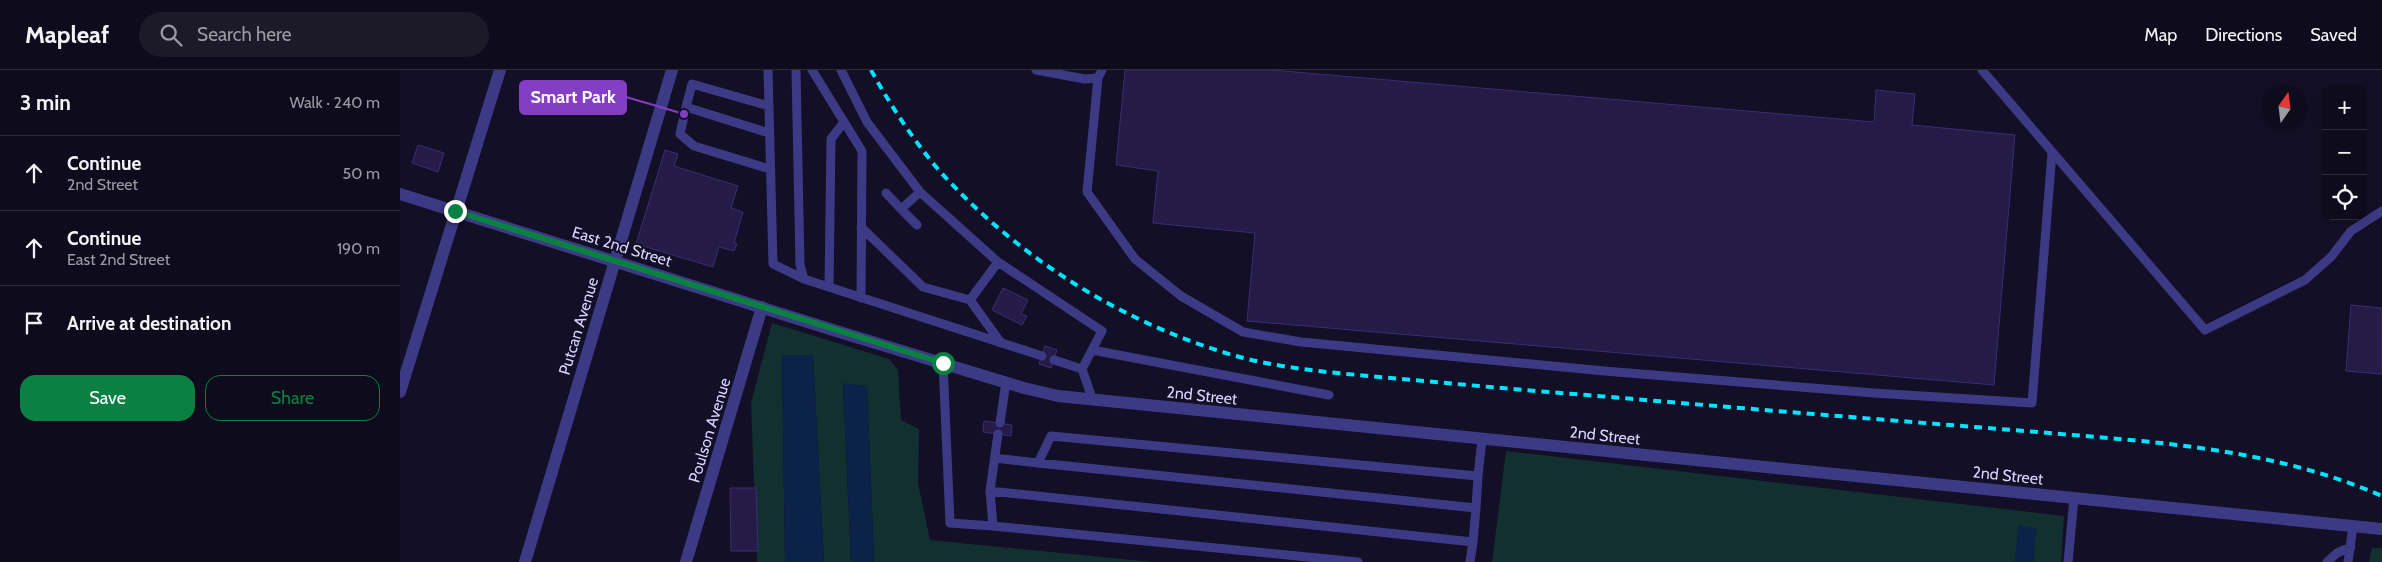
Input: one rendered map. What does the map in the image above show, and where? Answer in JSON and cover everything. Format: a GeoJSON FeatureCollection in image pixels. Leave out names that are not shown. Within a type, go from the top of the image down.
{"type":"FeatureCollection","features":[{"type":"Feature","properties":{"kind":"street"},"geometry":{"type":"LineString","coordinates":[[400,392],[500,70]]}},
{"type":"Feature","properties":{"kind":"street","name":"Putcan Avenue"},"geometry":{"type":"LineString","coordinates":[[525,562],[672,70]]}},
{"type":"Feature","properties":{"kind":"street","name":"East 2nd Street"},"geometry":{"type":"LineString","coordinates":[[400,194],[833,330]]}},
{"type":"Feature","properties":{"kind":"street","name":"Poulson Avenue"},"geometry":{"type":"LineString","coordinates":[[686,562],[762,307]]}},
{"type":"Feature","properties":{"kind":"street","name":"2nd Street"},"geometry":{"type":"LineString","coordinates":[[833,330],[1006,382],[1058,396],[1093,401],[2382,529]]}},
{"type":"Feature","properties":{"kind":"lane"},"geometry":{"type":"LineString","coordinates":[[768,70],[773,264],[804,280],[1042,356]]}},
{"type":"Feature","properties":{"kind":"lane"},"geometry":{"type":"LineString","coordinates":[[796,70],[800,265],[804,280]]}},
{"type":"Feature","properties":{"kind":"lane"},"geometry":{"type":"LineString","coordinates":[[812,70],[862,151],[860,298]]}},
{"type":"Feature","properties":{"kind":"lane"},"geometry":{"type":"LineString","coordinates":[[841,70],[867,122],[920,192],[998,262],[1102,331],[1082,369],[1093,401]]}},
{"type":"Feature","properties":{"kind":"lane"},"geometry":{"type":"LineString","coordinates":[[1036,70],[1084,80],[1100,74],[1087,192],[1135,259],[1181,296],[1243,332],[1301,342],[1864,392],[2032,403],[2052,153]]}},
{"type":"Feature","properties":{"kind":"lane"},"geometry":{"type":"LineString","coordinates":[[1982,70],[2205,330],[2305,280],[2331,257],[2351,231],[2382,211]]}},
{"type":"Feature","properties":{"kind":"lane"},"geometry":{"type":"LineString","coordinates":[[769,106],[692,84],[680,134],[694,146],[770,169]]}},
{"type":"Feature","properties":{"kind":"lane"},"geometry":{"type":"LineString","coordinates":[[686,108],[769,133]]}},
{"type":"Feature","properties":{"kind":"lane"},"geometry":{"type":"LineString","coordinates":[[829,287],[831,138],[844,122]]}},
{"type":"Feature","properties":{"kind":"lane"},"geometry":{"type":"LineString","coordinates":[[901,209],[920,192]]}},
{"type":"Feature","properties":{"kind":"lane"},"geometry":{"type":"LineString","coordinates":[[886,193],[917,225]]}},
{"type":"Feature","properties":{"kind":"lane"},"geometry":{"type":"LineString","coordinates":[[861,227],[923,287],[970,300],[1001,343]]}},
{"type":"Feature","properties":{"kind":"lane"},"geometry":{"type":"LineString","coordinates":[[970,300],[998,262]]}},
{"type":"Feature","properties":{"kind":"lane"},"geometry":{"type":"LineString","coordinates":[[1092,350],[1329,395]]}},
{"type":"Feature","properties":{"kind":"lane"},"geometry":{"type":"LineString","coordinates":[[1054,360],[1082,369]]}},
{"type":"Feature","properties":{"kind":"lane"},"geometry":{"type":"LineString","coordinates":[[943,363],[950,523],[1358,562]]}},
{"type":"Feature","properties":{"kind":"lane"},"geometry":{"type":"LineString","coordinates":[[1000,423],[1006,382]]}},
{"type":"Feature","properties":{"kind":"lane"},"geometry":{"type":"LineString","coordinates":[[993,526],[990,491],[998,434]]}},
{"type":"Feature","properties":{"kind":"lane"},"geometry":{"type":"LineString","coordinates":[[1038,463],[1051,436],[1478,476]]}},
{"type":"Feature","properties":{"kind":"lane"},"geometry":{"type":"LineString","coordinates":[[1470,562],[1482,439]]}},
{"type":"Feature","properties":{"kind":"lane"},"geometry":{"type":"LineString","coordinates":[[995,458],[1476,508]]}},
{"type":"Feature","properties":{"kind":"lane"},"geometry":{"type":"LineString","coordinates":[[990,491],[1472,542]]}},
{"type":"Feature","properties":{"kind":"lane"},"geometry":{"type":"LineString","coordinates":[[2068,562],[2074,498]]}},
{"type":"Feature","properties":{"kind":"lane"},"geometry":{"type":"LineString","coordinates":[[2348,562],[2353,526]]}},
{"type":"Feature","properties":{"kind":"lane"},"geometry":{"type":"LineString","coordinates":[[2327,562],[2337,553],[2351,547]]}},
{"type":"Feature","properties":{"kind":"lane"},"geometry":{"type":"LineString","coordinates":[[2341,562],[2351,547]]}},
{"type":"Feature","properties":{"kind":"lane"},"geometry":{"type":"LineString","coordinates":[[2351,547],[2356,562]]}},
{"type":"Feature","properties":{"kind":"green space"},"geometry":{"type":"Polygon","coordinates":[[[772,323],[889,359],[898,370],[901,420],[919,429],[918,483],[930,540],[1153,562],[874,562],[867,386],[843,384],[851,562],[824,562],[813,356],[782,355],[785,562],[757,562],[751,403],[772,323]]]}},
{"type":"Feature","properties":{"kind":"green space"},"geometry":{"type":"Polygon","coordinates":[[[1506,451],[2064,516],[2061,562],[2033,562],[2036,529],[2019,526],[2015,562],[1492,562],[1506,451]]]}},
{"type":"Feature","properties":{"kind":"green space"},"geometry":{"type":"Polygon","coordinates":[[[2372,548],[2382,548],[2382,562],[2369,562],[2372,548]]]}},
{"type":"Feature","properties":{"kind":"water"},"geometry":{"type":"Polygon","coordinates":[[[782,355],[813,355],[824,562],[785,562],[782,355]]]}},
{"type":"Feature","properties":{"kind":"water"},"geometry":{"type":"Polygon","coordinates":[[[843,383],[867,386],[874,562],[851,562],[843,383]]]}},
{"type":"Feature","properties":{"kind":"water"},"geometry":{"type":"Polygon","coordinates":[[[2018,526],[2036,528],[2033,562],[2015,562],[2018,526]]]}},
{"type":"Feature","properties":{"kind":"building"},"geometry":{"type":"Polygon","coordinates":[[[1125,70],[1272,70],[1874,122],[1876,90],[1915,94],[1912,125],[2015,135],[1994,385],[1247,321],[1255,233],[1153,223],[1158,171],[1116,165],[1125,70]]]}},
{"type":"Feature","properties":{"kind":"building"},"geometry":{"type":"Polygon","coordinates":[[[418,145],[444,153],[438,172],[412,163],[418,145]]]}},
{"type":"Feature","properties":{"kind":"building"},"geometry":{"type":"Polygon","coordinates":[[[665,150],[678,154],[674,166],[738,186],[731,208],[743,212],[734,243],[737,244],[734,251],[719,247],[713,267],[636,244],[665,150]]]}},
{"type":"Feature","properties":{"kind":"building"},"geometry":{"type":"Polygon","coordinates":[[[1003,288],[1028,300],[1021,314],[1027,316],[1022,325],[992,310],[1003,288]]]}},
{"type":"Feature","properties":{"kind":"building"},"geometry":{"type":"Polygon","coordinates":[[[2351,305],[2382,308],[2382,374],[2346,371],[2351,305]]]}},
{"type":"Feature","properties":{"kind":"building"},"geometry":{"type":"Polygon","coordinates":[[[1045,346],[1057,350],[1051,368],[1039,364],[1045,346]]]}},
{"type":"Feature","properties":{"kind":"building"},"geometry":{"type":"Polygon","coordinates":[[[984,421],[1012,425],[1011,436],[983,432],[984,421]]]}},
{"type":"Feature","properties":{"kind":"building"},"geometry":{"type":"Polygon","coordinates":[[[730,488],[756,488],[758,551],[731,551],[730,488]]]}},
{"type":"Feature","properties":{"kind":"railway"},"geometry":{"type":"LineString","coordinates":[[871,70],[887,98],[926,154],[946,178],[1008,236],[1043,263],[1079,287],[1117,308],[1195,343],[1236,356],[1294,368],[1352,374],[2169,444],[2256,457],[2298,467],[2382,496]]}},
{"type":"Feature","properties":{"kind":"place","name":"Smart Park"},"geometry":{"type":"Point","coordinates":[684,114]}},
{"type":"Feature","properties":{"kind":"route"},"geometry":{"type":"LineString","coordinates":[[455,211],[943,363]]}}]}
